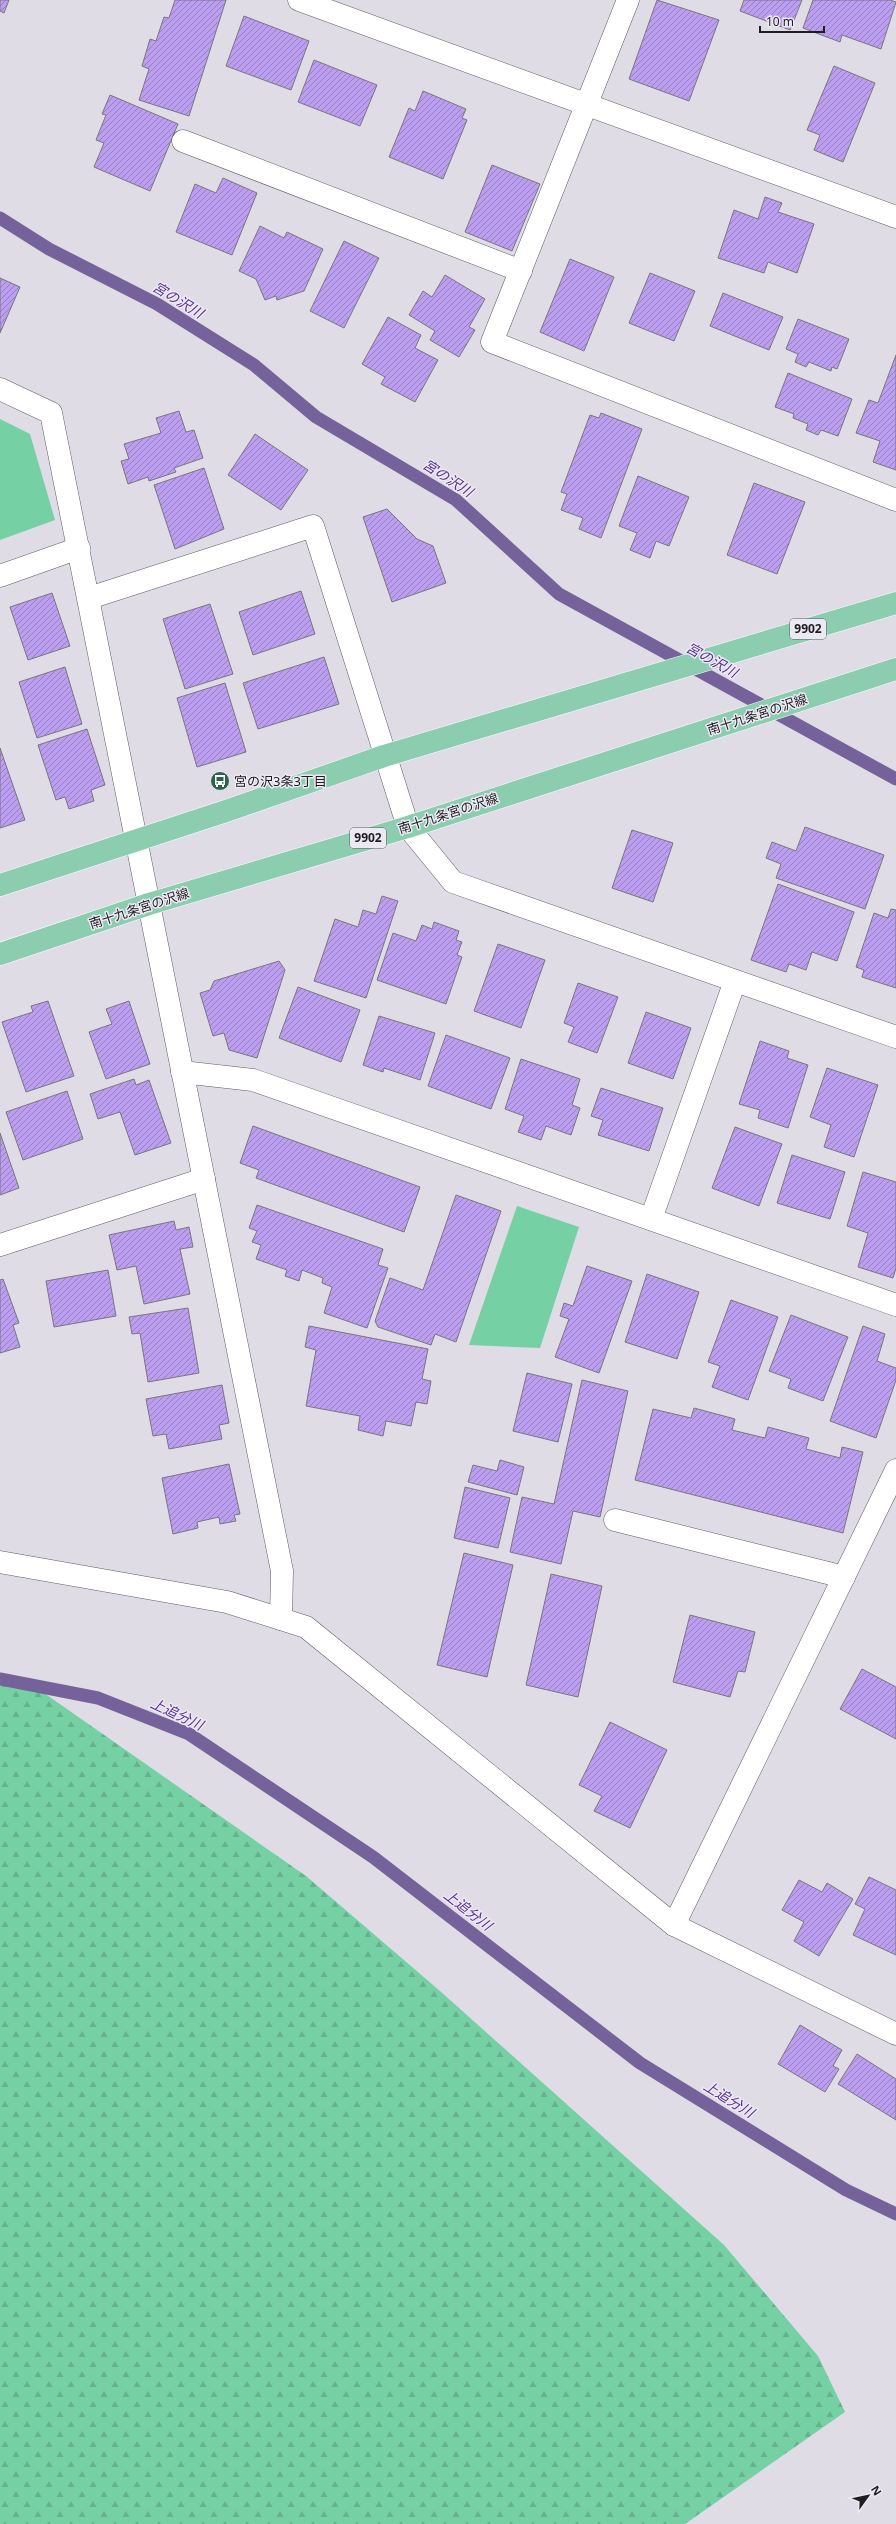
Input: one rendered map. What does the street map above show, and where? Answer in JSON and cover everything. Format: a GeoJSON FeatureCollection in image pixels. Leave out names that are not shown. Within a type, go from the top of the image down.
{"type":"FeatureCollection","features":[{"type":"Feature","properties":{"kind":"main road","name":"9902"},"geometry":{"type":"LineString","coordinates":[[0,885],[138,840],[384,756],[896,603]]}},
{"type":"Feature","properties":{"kind":"main road","name":"南十九条宮の沢線"},"geometry":{"type":"LineString","coordinates":[[0,954],[149,904],[279,863],[408,826],[896,670]]}},
{"type":"Feature","properties":{"kind":"street"},"geometry":{"type":"LineString","coordinates":[[299,0],[586,106],[896,217]]}},
{"type":"Feature","properties":{"kind":"street"},"geometry":{"type":"LineString","coordinates":[[628,0],[492,342],[896,500]]}},
{"type":"Feature","properties":{"kind":"street"},"geometry":{"type":"LineString","coordinates":[[183,141],[521,271]]}},
{"type":"Feature","properties":{"kind":"street"},"geometry":{"type":"LineString","coordinates":[[0,389],[51,413],[138,840],[182,1072],[282,1571],[281,1619]]}},
{"type":"Feature","properties":{"kind":"street"},"geometry":{"type":"LineString","coordinates":[[89,598],[313,526],[384,756],[408,826],[453,882],[896,1038]]}},
{"type":"Feature","properties":{"kind":"street"},"geometry":{"type":"LineString","coordinates":[[0,576],[78,548]]}},
{"type":"Feature","properties":{"kind":"street"},"geometry":{"type":"LineString","coordinates":[[651,1219],[736,981]]}},
{"type":"Feature","properties":{"kind":"street"},"geometry":{"type":"LineString","coordinates":[[182,1072],[253,1080],[896,1305]]}},
{"type":"Feature","properties":{"kind":"street"},"geometry":{"type":"LineString","coordinates":[[0,1245],[204,1179]]}},
{"type":"Feature","properties":{"kind":"street"},"geometry":{"type":"LineString","coordinates":[[674,1925],[896,1470]]}},
{"type":"Feature","properties":{"kind":"street"},"geometry":{"type":"LineString","coordinates":[[615,1520],[844,1577]]}},
{"type":"Feature","properties":{"kind":"street"},"geometry":{"type":"LineString","coordinates":[[0,1562],[227,1602],[306,1627],[674,1925],[896,2034]]}},
{"type":"Feature","properties":{"kind":"green space"},"geometry":{"type":"Polygon","coordinates":[[[0,419],[30,434],[55,520],[0,540],[0,419]]]}},
{"type":"Feature","properties":{"kind":"green space"},"geometry":{"type":"Polygon","coordinates":[[[517,1206],[579,1227],[540,1348],[469,1345],[517,1206]]]}},
{"type":"Feature","properties":{"kind":"green space"},"geometry":{"type":"Polygon","coordinates":[[[0,1673],[24,1679],[306,1876],[440,1991],[724,2245],[818,2356],[845,2412],[685,2524],[0,2524],[0,1673]]]}},
{"type":"Feature","properties":{"kind":"building"},"geometry":{"type":"Polygon","coordinates":[[[0,0],[9,0],[4,13],[0,11],[0,0]]]}},
{"type":"Feature","properties":{"kind":"building"},"geometry":{"type":"Polygon","coordinates":[[[175,0],[226,0],[189,116],[139,100],[149,69],[142,66],[150,39],[156,41],[164,17],[169,18],[175,0]]]}},
{"type":"Feature","properties":{"kind":"building"},"geometry":{"type":"Polygon","coordinates":[[[657,0],[719,20],[689,101],[629,79],[657,0]]]}},
{"type":"Feature","properties":{"kind":"building"},"geometry":{"type":"Polygon","coordinates":[[[744,0],[802,0],[790,30],[740,11],[744,0]]]}},
{"type":"Feature","properties":{"kind":"building"},"geometry":{"type":"Polygon","coordinates":[[[813,0],[890,0],[896,2],[881,49],[842,35],[840,42],[803,28],[813,0]]]}},
{"type":"Feature","properties":{"kind":"building"},"geometry":{"type":"Polygon","coordinates":[[[244,16],[309,41],[291,90],[226,66],[244,16]]]}},
{"type":"Feature","properties":{"kind":"building"},"geometry":{"type":"Polygon","coordinates":[[[314,60],[377,85],[360,126],[298,102],[314,60]]]}},
{"type":"Feature","properties":{"kind":"building"},"geometry":{"type":"Polygon","coordinates":[[[834,66],[875,83],[843,162],[814,150],[820,135],[807,130],[834,66]]]}},
{"type":"Feature","properties":{"kind":"building"},"geometry":{"type":"Polygon","coordinates":[[[423,91],[466,109],[462,118],[467,120],[443,179],[389,157],[409,108],[415,111],[423,91]]]}},
{"type":"Feature","properties":{"kind":"building"},"geometry":{"type":"Polygon","coordinates":[[[110,95],[178,124],[150,191],[94,167],[104,143],[96,140],[106,115],[102,114],[110,95]]]}},
{"type":"Feature","properties":{"kind":"building"},"geometry":{"type":"Polygon","coordinates":[[[492,165],[540,184],[512,251],[465,232],[492,165]]]}},
{"type":"Feature","properties":{"kind":"building"},"geometry":{"type":"Polygon","coordinates":[[[223,178],[257,193],[232,255],[176,232],[195,184],[216,193],[223,178]]]}},
{"type":"Feature","properties":{"kind":"building"},"geometry":{"type":"Polygon","coordinates":[[[765,197],[782,203],[778,212],[814,224],[797,273],[768,262],[764,273],[718,258],[734,210],[758,219],[765,197]]]}},
{"type":"Feature","properties":{"kind":"building"},"geometry":{"type":"Polygon","coordinates":[[[260,226],[284,238],[287,232],[323,249],[304,291],[277,300],[276,296],[265,300],[256,279],[239,271],[260,226]]]}},
{"type":"Feature","properties":{"kind":"building"},"geometry":{"type":"Polygon","coordinates":[[[344,241],[379,258],[344,328],[310,311],[344,241]]]}},
{"type":"Feature","properties":{"kind":"building"},"geometry":{"type":"Polygon","coordinates":[[[570,259],[614,277],[584,351],[540,332],[570,259]]]}},
{"type":"Feature","properties":{"kind":"building"},"geometry":{"type":"Polygon","coordinates":[[[650,273],[695,291],[674,341],[629,323],[650,273]]]}},
{"type":"Feature","properties":{"kind":"building"},"geometry":{"type":"Polygon","coordinates":[[[445,275],[485,299],[469,327],[475,330],[459,357],[430,340],[435,331],[409,315],[423,291],[432,297],[445,275]]]}},
{"type":"Feature","properties":{"kind":"building"},"geometry":{"type":"Polygon","coordinates":[[[0,278],[20,287],[0,333],[0,278]]]}},
{"type":"Feature","properties":{"kind":"building"},"geometry":{"type":"Polygon","coordinates":[[[723,293],[783,317],[769,350],[710,326],[723,293]]]}},
{"type":"Feature","properties":{"kind":"building"},"geometry":{"type":"Polygon","coordinates":[[[388,317],[421,335],[415,348],[438,360],[415,402],[381,384],[385,377],[362,364],[388,317]]]}},
{"type":"Feature","properties":{"kind":"building"},"geometry":{"type":"Polygon","coordinates":[[[798,319],[849,339],[837,369],[832,367],[831,371],[809,362],[806,367],[795,362],[798,354],[786,349],[798,319]]]}},
{"type":"Feature","properties":{"kind":"building"},"geometry":{"type":"Polygon","coordinates":[[[896,355],[896,470],[873,462],[880,441],[856,433],[869,400],[878,403],[896,355]]]}},
{"type":"Feature","properties":{"kind":"building"},"geometry":{"type":"Polygon","coordinates":[[[788,373],[852,399],[838,436],[821,430],[818,435],[806,430],[808,424],[793,418],[794,414],[775,407],[788,373]]]}},
{"type":"Feature","properties":{"kind":"building"},"geometry":{"type":"Polygon","coordinates":[[[179,411],[186,432],[194,430],[203,458],[174,468],[176,472],[149,481],[148,477],[128,484],[121,461],[129,459],[124,444],[161,433],[156,418],[179,411]]]}},
{"type":"Feature","properties":{"kind":"building"},"geometry":{"type":"Polygon","coordinates":[[[601,413],[642,429],[601,538],[579,529],[583,518],[561,510],[567,494],[561,492],[590,415],[599,418],[601,413]]]}},
{"type":"Feature","properties":{"kind":"building"},"geometry":{"type":"Polygon","coordinates":[[[255,434],[308,470],[281,510],[228,475],[255,434]]]}},
{"type":"Feature","properties":{"kind":"building"},"geometry":{"type":"Polygon","coordinates":[[[204,468],[224,529],[175,549],[154,485],[204,468]]]}},
{"type":"Feature","properties":{"kind":"building"},"geometry":{"type":"Polygon","coordinates":[[[638,476],[689,497],[669,546],[656,541],[650,558],[630,550],[637,533],[619,526],[638,476]]]}},
{"type":"Feature","properties":{"kind":"building"},"geometry":{"type":"Polygon","coordinates":[[[754,483],[805,502],[777,574],[727,555],[754,483]]]}},
{"type":"Feature","properties":{"kind":"building"},"geometry":{"type":"Polygon","coordinates":[[[387,509],[417,539],[433,546],[446,583],[392,602],[363,517],[387,509]]]}},
{"type":"Feature","properties":{"kind":"building"},"geometry":{"type":"Polygon","coordinates":[[[301,591],[315,634],[253,655],[239,612],[301,591]]]}},
{"type":"Feature","properties":{"kind":"building"},"geometry":{"type":"Polygon","coordinates":[[[52,593],[70,646],[28,660],[10,607],[52,593]]]}},
{"type":"Feature","properties":{"kind":"building"},"geometry":{"type":"Polygon","coordinates":[[[210,604],[233,674],[185,689],[163,619],[210,604]]]}},
{"type":"Feature","properties":{"kind":"building"},"geometry":{"type":"Polygon","coordinates":[[[324,657],[339,704],[258,729],[243,683],[324,657]]]}},
{"type":"Feature","properties":{"kind":"building"},"geometry":{"type":"Polygon","coordinates":[[[65,667],[82,724],[37,738],[19,682],[65,667]]]}},
{"type":"Feature","properties":{"kind":"building"},"geometry":{"type":"Polygon","coordinates":[[[225,683],[246,752],[197,767],[177,698],[225,683]]]}},
{"type":"Feature","properties":{"kind":"building"},"geometry":{"type":"Polygon","coordinates":[[[87,729],[105,785],[91,790],[94,801],[69,809],[65,797],[56,800],[38,745],[87,729]]]}},
{"type":"Feature","properties":{"kind":"building"},"geometry":{"type":"Polygon","coordinates":[[[0,748],[25,820],[0,828],[0,748]]]}},
{"type":"Feature","properties":{"kind":"building"},"geometry":{"type":"Polygon","coordinates":[[[805,827],[884,855],[865,909],[776,878],[781,864],[766,858],[772,842],[796,851],[805,827]]]}},
{"type":"Feature","properties":{"kind":"building"},"geometry":{"type":"Polygon","coordinates":[[[632,830],[673,843],[653,902],[612,888],[632,830]]]}},
{"type":"Feature","properties":{"kind":"building"},"geometry":{"type":"Polygon","coordinates":[[[778,884],[854,912],[837,961],[812,952],[806,970],[789,964],[786,972],[751,960],[778,884]]]}},
{"type":"Feature","properties":{"kind":"building"},"geometry":{"type":"Polygon","coordinates":[[[382,896],[398,901],[366,998],[314,981],[335,919],[358,927],[363,910],[376,914],[382,896]]]}},
{"type":"Feature","properties":{"kind":"building"},"geometry":{"type":"Polygon","coordinates":[[[891,909],[896,910],[896,988],[862,977],[864,970],[856,967],[874,913],[888,918],[891,909]]]}},
{"type":"Feature","properties":{"kind":"building"},"geometry":{"type":"Polygon","coordinates":[[[434,922],[459,931],[456,940],[462,942],[457,955],[462,957],[446,1004],[377,980],[393,933],[416,941],[422,925],[432,929],[434,922]]]}},
{"type":"Feature","properties":{"kind":"building"},"geometry":{"type":"Polygon","coordinates":[[[498,944],[545,960],[521,1028],[474,1011],[498,944]]]}},
{"type":"Feature","properties":{"kind":"building"},"geometry":{"type":"Polygon","coordinates":[[[279,961],[285,970],[257,1058],[229,1050],[224,1033],[213,1036],[200,993],[210,990],[214,981],[279,961]]]}},
{"type":"Feature","properties":{"kind":"building"},"geometry":{"type":"Polygon","coordinates":[[[578,983],[618,997],[597,1053],[568,1042],[574,1027],[564,1023],[578,983]]]}},
{"type":"Feature","properties":{"kind":"building"},"geometry":{"type":"Polygon","coordinates":[[[298,987],[360,1010],[341,1062],[279,1038],[298,987]]]}},
{"type":"Feature","properties":{"kind":"building"},"geometry":{"type":"Polygon","coordinates":[[[48,1001],[74,1076],[26,1092],[2,1022],[33,1012],[31,1006],[48,1001]]]}},
{"type":"Feature","properties":{"kind":"building"},"geometry":{"type":"Polygon","coordinates":[[[129,1001],[150,1064],[106,1079],[89,1032],[112,1024],[106,1009],[129,1001]]]}},
{"type":"Feature","properties":{"kind":"building"},"geometry":{"type":"Polygon","coordinates":[[[646,1012],[691,1028],[673,1079],[628,1063],[646,1012]]]}},
{"type":"Feature","properties":{"kind":"building"},"geometry":{"type":"Polygon","coordinates":[[[379,1016],[435,1033],[420,1080],[384,1068],[383,1072],[363,1065],[379,1016]]]}},
{"type":"Feature","properties":{"kind":"building"},"geometry":{"type":"Polygon","coordinates":[[[446,1035],[510,1058],[491,1109],[428,1086],[446,1035]]]}},
{"type":"Feature","properties":{"kind":"building"},"geometry":{"type":"Polygon","coordinates":[[[760,1041],[789,1051],[787,1058],[808,1065],[788,1128],[758,1118],[760,1110],[739,1104],[760,1041]]]}},
{"type":"Feature","properties":{"kind":"building"},"geometry":{"type":"Polygon","coordinates":[[[521,1059],[580,1079],[572,1105],[580,1108],[571,1135],[546,1126],[541,1140],[518,1132],[524,1116],[505,1109],[521,1059]]]}},
{"type":"Feature","properties":{"kind":"building"},"geometry":{"type":"Polygon","coordinates":[[[827,1068],[878,1085],[854,1157],[824,1147],[831,1125],[810,1117],[827,1068]]]}},
{"type":"Feature","properties":{"kind":"building"},"geometry":{"type":"Polygon","coordinates":[[[134,1079],[136,1085],[149,1080],[171,1143],[135,1155],[120,1112],[98,1119],[90,1094],[134,1079]]]}},
{"type":"Feature","properties":{"kind":"building"},"geometry":{"type":"Polygon","coordinates":[[[601,1088],[663,1108],[649,1151],[598,1135],[603,1120],[591,1116],[601,1088]]]}},
{"type":"Feature","properties":{"kind":"building"},"geometry":{"type":"Polygon","coordinates":[[[67,1091],[83,1139],[23,1160],[6,1112],[67,1091]]]}},
{"type":"Feature","properties":{"kind":"building"},"geometry":{"type":"Polygon","coordinates":[[[253,1126],[420,1187],[404,1232],[256,1178],[259,1170],[240,1163],[253,1126]]]}},
{"type":"Feature","properties":{"kind":"building"},"geometry":{"type":"Polygon","coordinates":[[[735,1127],[782,1144],[759,1206],[712,1188],[735,1127]]]}},
{"type":"Feature","properties":{"kind":"building"},"geometry":{"type":"Polygon","coordinates":[[[0,1133],[19,1188],[0,1195],[0,1133]]]}},
{"type":"Feature","properties":{"kind":"building"},"geometry":{"type":"Polygon","coordinates":[[[792,1155],[845,1172],[830,1219],[777,1203],[792,1155]]]}},
{"type":"Feature","properties":{"kind":"building"},"geometry":{"type":"Polygon","coordinates":[[[863,1172],[896,1182],[896,1268],[893,1278],[858,1267],[868,1233],[847,1226],[863,1172]]]}},
{"type":"Feature","properties":{"kind":"building"},"geometry":{"type":"Polygon","coordinates":[[[456,1195],[501,1211],[456,1342],[435,1334],[431,1345],[378,1327],[375,1321],[390,1278],[423,1290],[456,1195]]]}},
{"type":"Feature","properties":{"kind":"building"},"geometry":{"type":"Polygon","coordinates":[[[257,1205],[383,1249],[378,1265],[388,1268],[367,1328],[324,1313],[332,1287],[322,1283],[323,1278],[302,1270],[299,1281],[285,1276],[287,1270],[256,1259],[261,1245],[252,1242],[257,1231],[249,1228],[257,1205]]]}},
{"type":"Feature","properties":{"kind":"building"},"geometry":{"type":"Polygon","coordinates":[[[174,1221],[176,1230],[189,1227],[193,1247],[180,1249],[190,1294],[144,1304],[136,1266],[117,1270],[109,1235],[174,1221]]]}},
{"type":"Feature","properties":{"kind":"building"},"geometry":{"type":"Polygon","coordinates":[[[587,1266],[632,1281],[599,1373],[555,1357],[569,1319],[560,1316],[564,1303],[573,1306],[587,1266]]]}},
{"type":"Feature","properties":{"kind":"building"},"geometry":{"type":"Polygon","coordinates":[[[108,1270],[116,1316],[54,1327],[46,1281],[108,1270]]]}},
{"type":"Feature","properties":{"kind":"building"},"geometry":{"type":"Polygon","coordinates":[[[647,1274],[699,1292],[677,1359],[625,1342],[647,1274]]]}},
{"type":"Feature","properties":{"kind":"building"},"geometry":{"type":"Polygon","coordinates":[[[3,1279],[19,1323],[13,1325],[20,1347],[0,1353],[0,1280],[3,1279]]]}},
{"type":"Feature","properties":{"kind":"building"},"geometry":{"type":"Polygon","coordinates":[[[731,1300],[778,1317],[748,1400],[712,1387],[720,1366],[708,1362],[731,1300]]]}},
{"type":"Feature","properties":{"kind":"building"},"geometry":{"type":"Polygon","coordinates":[[[188,1308],[199,1373],[148,1382],[140,1333],[132,1334],[129,1317],[188,1308]]]}},
{"type":"Feature","properties":{"kind":"building"},"geometry":{"type":"Polygon","coordinates":[[[791,1315],[848,1337],[823,1401],[788,1388],[791,1379],[769,1371],[791,1315]]]}},
{"type":"Feature","properties":{"kind":"building"},"geometry":{"type":"Polygon","coordinates":[[[309,1326],[428,1349],[422,1379],[431,1381],[427,1404],[416,1402],[411,1426],[386,1421],[383,1436],[358,1430],[360,1416],[306,1406],[316,1350],[305,1347],[309,1326]]]}},
{"type":"Feature","properties":{"kind":"building"},"geometry":{"type":"Polygon","coordinates":[[[863,1326],[885,1334],[877,1361],[896,1368],[896,1380],[876,1438],[830,1421],[863,1326]]]}},
{"type":"Feature","properties":{"kind":"building"},"geometry":{"type":"Polygon","coordinates":[[[527,1373],[572,1384],[558,1442],[513,1431],[527,1373]]]}},
{"type":"Feature","properties":{"kind":"building"},"geometry":{"type":"Polygon","coordinates":[[[582,1380],[628,1391],[600,1517],[573,1511],[561,1564],[510,1552],[522,1497],[554,1504],[582,1380]]]}},
{"type":"Feature","properties":{"kind":"building"},"geometry":{"type":"Polygon","coordinates":[[[222,1385],[229,1423],[219,1425],[222,1439],[169,1449],[166,1434],[153,1436],[146,1399],[222,1385]]]}},
{"type":"Feature","properties":{"kind":"building"},"geometry":{"type":"Polygon","coordinates":[[[694,1408],[735,1419],[732,1430],[765,1438],[768,1427],[809,1438],[806,1449],[840,1458],[842,1447],[863,1452],[843,1533],[635,1480],[653,1409],[691,1418],[694,1408]]]}},
{"type":"Feature","properties":{"kind":"building"},"geometry":{"type":"Polygon","coordinates":[[[500,1460],[524,1467],[517,1495],[468,1482],[473,1465],[497,1471],[500,1460]]]}},
{"type":"Feature","properties":{"kind":"building"},"geometry":{"type":"Polygon","coordinates":[[[229,1464],[240,1514],[234,1515],[236,1521],[220,1524],[219,1517],[197,1522],[198,1528],[173,1534],[162,1478],[229,1464]]]}},
{"type":"Feature","properties":{"kind":"building"},"geometry":{"type":"Polygon","coordinates":[[[465,1487],[510,1498],[498,1548],[454,1538],[465,1487]]]}},
{"type":"Feature","properties":{"kind":"building"},"geometry":{"type":"Polygon","coordinates":[[[464,1553],[513,1565],[487,1677],[437,1665],[464,1553]]]}},
{"type":"Feature","properties":{"kind":"building"},"geometry":{"type":"Polygon","coordinates":[[[551,1574],[602,1586],[578,1697],[526,1685],[551,1574]]]}},
{"type":"Feature","properties":{"kind":"building"},"geometry":{"type":"Polygon","coordinates":[[[690,1615],[755,1632],[745,1672],[738,1671],[730,1697],[673,1682],[690,1615]]]}},
{"type":"Feature","properties":{"kind":"building"},"geometry":{"type":"Polygon","coordinates":[[[862,1669],[896,1687],[896,1739],[840,1709],[862,1669]]]}},
{"type":"Feature","properties":{"kind":"building"},"geometry":{"type":"Polygon","coordinates":[[[610,1722],[667,1750],[630,1828],[594,1811],[602,1796],[579,1785],[610,1722]]]}},
{"type":"Feature","properties":{"kind":"building"},"geometry":{"type":"Polygon","coordinates":[[[869,1877],[896,1890],[896,1955],[853,1935],[865,1909],[855,1904],[869,1877]]]}},
{"type":"Feature","properties":{"kind":"building"},"geometry":{"type":"Polygon","coordinates":[[[799,1880],[822,1892],[827,1883],[853,1899],[819,1956],[794,1941],[804,1922],[782,1910],[799,1880]]]}},
{"type":"Feature","properties":{"kind":"building"},"geometry":{"type":"Polygon","coordinates":[[[800,2025],[842,2050],[833,2066],[839,2069],[825,2092],[778,2064],[800,2025]]]}},
{"type":"Feature","properties":{"kind":"building"},"geometry":{"type":"Polygon","coordinates":[[[857,2054],[896,2079],[896,2120],[838,2084],[857,2054]]]}},
{"type":"Feature","properties":{"kind":"waterway","name":"宮の沢川"},"geometry":{"type":"LineString","coordinates":[[0,218],[49,249],[157,304],[254,365],[316,417],[456,500],[559,594],[896,779]]}},
{"type":"Feature","properties":{"kind":"waterway","name":"上追分川"},"geometry":{"type":"LineString","coordinates":[[0,1679],[98,1698],[189,1734],[373,1857],[640,2063],[846,2190],[896,2214]]}},
{"type":"Feature","properties":{"kind":"place","name":"宮の沢3条3丁目"},"geometry":{"type":"Point","coordinates":[220,781]}}]}
